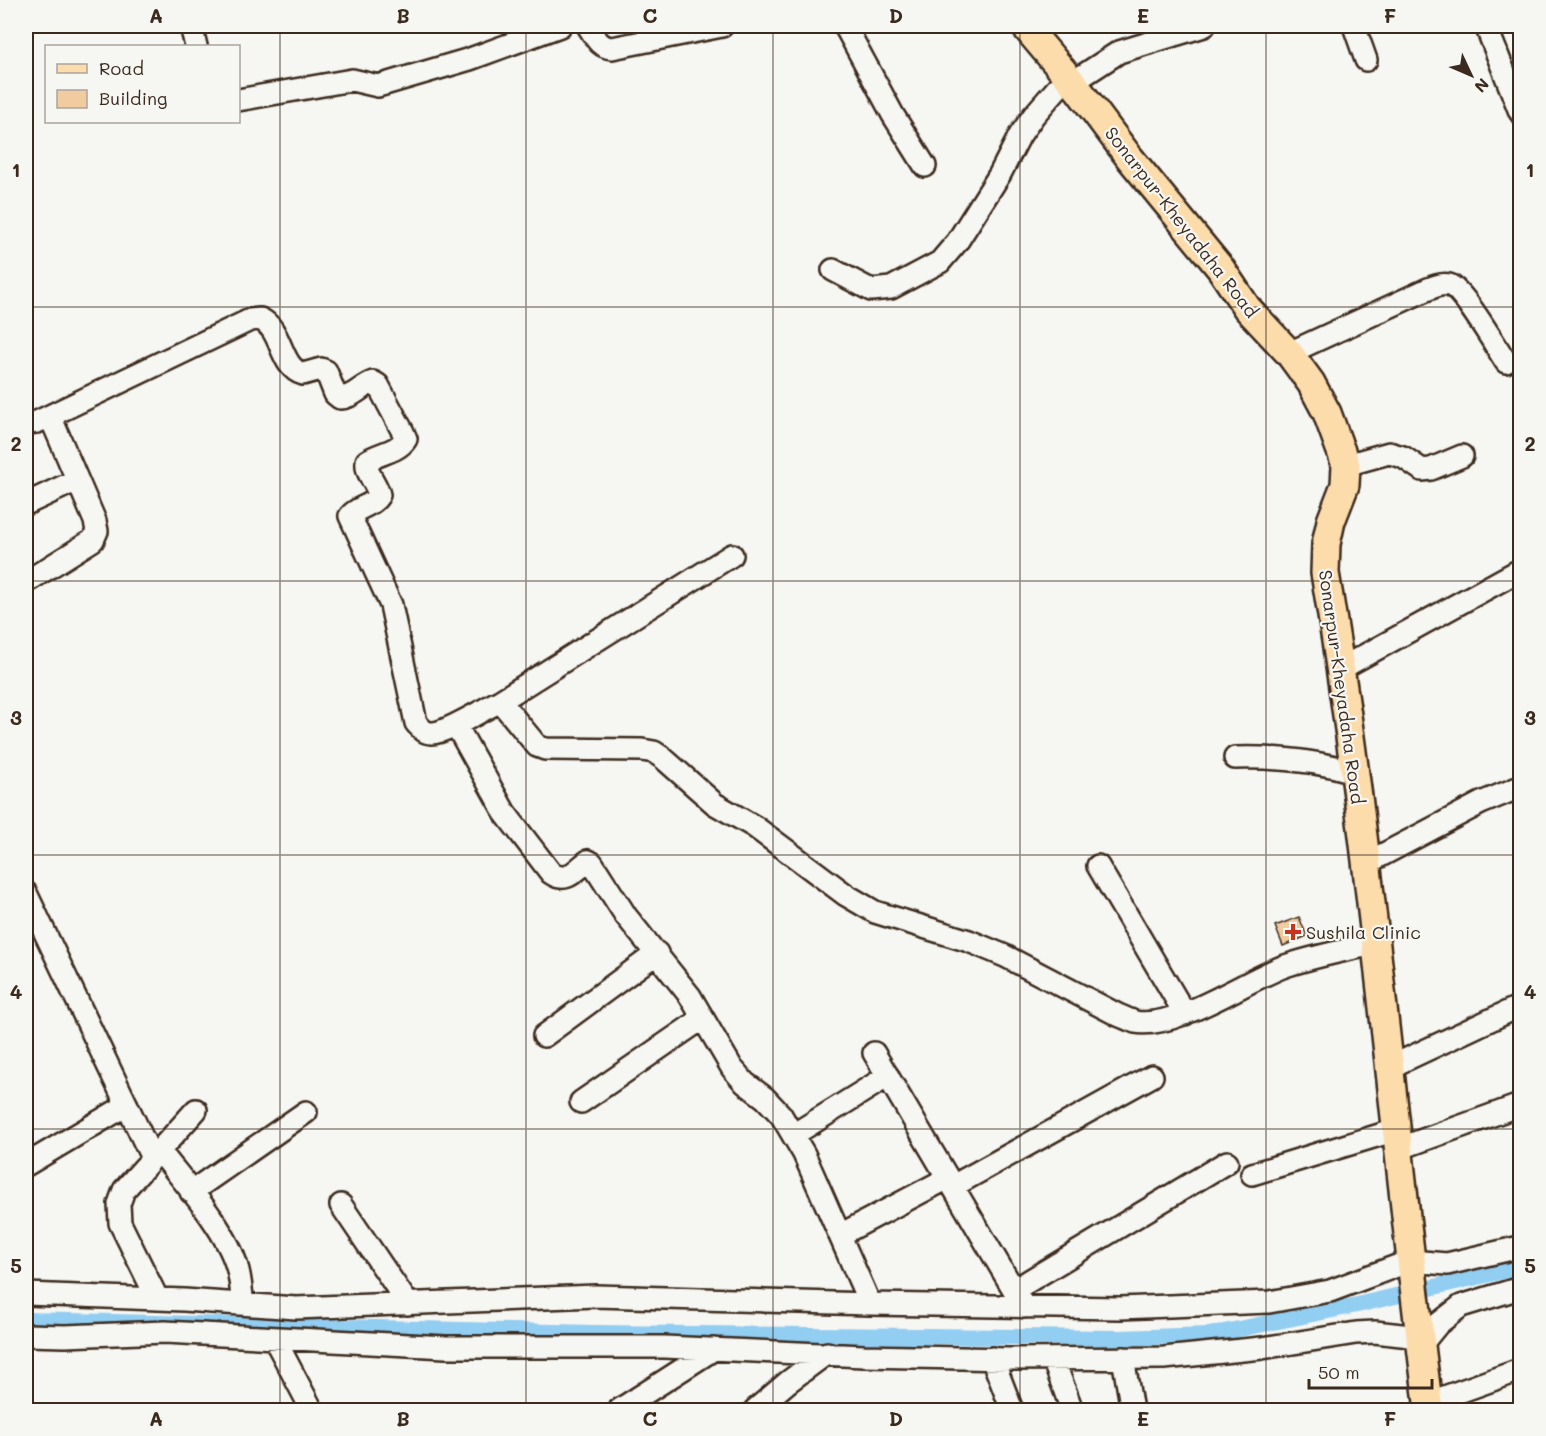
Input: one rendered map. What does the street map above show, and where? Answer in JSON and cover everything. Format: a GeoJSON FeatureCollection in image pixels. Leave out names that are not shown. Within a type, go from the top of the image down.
{"type":"FeatureCollection","features":[{"type":"Feature","properties":{"kind":"main road","name":"Sonarpur-Kheyadaha Road"},"geometry":{"type":"LineString","coordinates":[[1025,26],[1221,269],[1247,308],[1289,353],[1311,383],[1327,413],[1346,465],[1346,485],[1331,521],[1326,544],[1325,573],[1367,863],[1419,1336]]}},
{"type":"Feature","properties":{"kind":"main road"},"geometry":{"type":"LineString","coordinates":[[1419,1336],[1428,1407]]}},
{"type":"Feature","properties":{"kind":"street"},"geometry":{"type":"LineString","coordinates":[[191,26],[196,45]]}},
{"type":"Feature","properties":{"kind":"street"},"geometry":{"type":"LineString","coordinates":[[240,100],[352,80],[378,86],[470,59],[560,26]]}},
{"type":"Feature","properties":{"kind":"street"},"geometry":{"type":"LineString","coordinates":[[588,26],[604,48],[722,26]]}},
{"type":"Feature","properties":{"kind":"street"},"geometry":{"type":"LineString","coordinates":[[845,26],[893,115],[925,166]]}},
{"type":"Feature","properties":{"kind":"street"},"geometry":{"type":"LineString","coordinates":[[833,270],[872,290],[891,288],[940,262],[957,242],[982,203],[1020,135],[1070,79],[1119,52],[1204,26]]}},
{"type":"Feature","properties":{"kind":"street"},"geometry":{"type":"LineString","coordinates":[[1354,26],[1366,60]]}},
{"type":"Feature","properties":{"kind":"street"},"geometry":{"type":"LineString","coordinates":[[1486,26],[1521,112]]}},
{"type":"Feature","properties":{"kind":"street"},"geometry":{"type":"LineString","coordinates":[[1289,353],[1426,290],[1438,285],[1449,285],[1456,289],[1467,303],[1506,362]]}},
{"type":"Feature","properties":{"kind":"street"},"geometry":{"type":"LineString","coordinates":[[26,421],[37,422],[250,320],[260,319],[270,326],[291,368],[303,374],[321,369],[326,371],[335,394],[340,398],[350,396],[373,382],[378,385],[406,439],[399,447],[367,461],[366,466],[379,495],[372,503],[354,511],[350,516],[391,605],[416,723],[423,731],[433,734],[500,701],[732,555]]}},
{"type":"Feature","properties":{"kind":"street"},"geometry":{"type":"LineString","coordinates":[[26,582],[93,540],[97,531],[95,521],[50,416]]}},
{"type":"Feature","properties":{"kind":"street"},"geometry":{"type":"LineString","coordinates":[[1346,465],[1389,453],[1403,457],[1422,470],[1431,469],[1462,456]]}},
{"type":"Feature","properties":{"kind":"street"},"geometry":{"type":"LineString","coordinates":[[26,504],[77,480]]}},
{"type":"Feature","properties":{"kind":"street"},"geometry":{"type":"LineString","coordinates":[[1340,669],[1521,570]]}},
{"type":"Feature","properties":{"kind":"street"},"geometry":{"type":"LineString","coordinates":[[500,701],[537,746],[545,749],[654,752],[715,804],[755,827],[846,895],[875,912],[1005,956],[1118,1015],[1136,1022],[1158,1021],[1185,1014],[1284,967],[1318,956],[1375,944]]}},
{"type":"Feature","properties":{"kind":"street"},"geometry":{"type":"LineString","coordinates":[[456,724],[505,813],[551,873],[558,878],[564,878],[588,861],[592,863],[626,916],[679,981],[732,1068],[745,1083],[782,1114],[804,1154],[870,1304]]}},
{"type":"Feature","properties":{"kind":"street"},"geometry":{"type":"LineString","coordinates":[[1235,758],[1302,760],[1354,772]]}},
{"type":"Feature","properties":{"kind":"street"},"geometry":{"type":"LineString","coordinates":[[1367,863],[1481,803],[1521,787]]}},
{"type":"Feature","properties":{"kind":"street"},"geometry":{"type":"LineString","coordinates":[[1098,866],[1185,1014]]}},
{"type":"Feature","properties":{"kind":"street"},"geometry":{"type":"LineString","coordinates":[[26,893],[127,1105],[156,1154],[191,1192],[218,1227],[228,1245],[238,1267],[243,1304]]}},
{"type":"Feature","properties":{"kind":"street"},"geometry":{"type":"LineString","coordinates":[[544,1036],[657,953]]}},
{"type":"Feature","properties":{"kind":"street"},"geometry":{"type":"LineString","coordinates":[[1388,1068],[1521,1006]]}},
{"type":"Feature","properties":{"kind":"street"},"geometry":{"type":"LineString","coordinates":[[581,1102],[703,1018]]}},
{"type":"Feature","properties":{"kind":"street"},"geometry":{"type":"LineString","coordinates":[[874,1053],[1019,1298]]}},
{"type":"Feature","properties":{"kind":"street"},"geometry":{"type":"LineString","coordinates":[[793,1135],[888,1076]]}},
{"type":"Feature","properties":{"kind":"street"},"geometry":{"type":"LineString","coordinates":[[840,1235],[951,1182],[1152,1076]]}},
{"type":"Feature","properties":{"kind":"street"},"geometry":{"type":"LineString","coordinates":[[26,1165],[127,1105]]}},
{"type":"Feature","properties":{"kind":"street"},"geometry":{"type":"LineString","coordinates":[[1252,1174],[1397,1140],[1521,1105]]}},
{"type":"Feature","properties":{"kind":"street"},"geometry":{"type":"LineString","coordinates":[[157,1298],[120,1223],[119,1204],[124,1190],[196,1110]]}},
{"type":"Feature","properties":{"kind":"street"},"geometry":{"type":"LineString","coordinates":[[191,1192],[306,1112]]}},
{"type":"Feature","properties":{"kind":"street"},"geometry":{"type":"LineString","coordinates":[[1019,1298],[1227,1162]]}},
{"type":"Feature","properties":{"kind":"street"},"geometry":{"type":"LineString","coordinates":[[341,1205],[408,1304]]}},
{"type":"Feature","properties":{"kind":"street"},"geometry":{"type":"LineString","coordinates":[[28,1288],[296,1308],[596,1296],[870,1304],[1019,1298],[1120,1308],[1269,1302],[1330,1291],[1411,1269],[1447,1264],[1521,1247]]}},
{"type":"Feature","properties":{"kind":"street"},"geometry":{"type":"LineString","coordinates":[[26,1335],[65,1336],[165,1332],[446,1347],[714,1349],[992,1359],[1164,1358],[1228,1352],[1356,1333],[1375,1332],[1419,1336],[1461,1306],[1521,1288]]}},
{"type":"Feature","properties":{"kind":"street"},"geometry":{"type":"LineString","coordinates":[[274,1338],[312,1410]]}},
{"type":"Feature","properties":{"kind":"street"},"geometry":{"type":"LineString","coordinates":[[619,1410],[714,1349]]}},
{"type":"Feature","properties":{"kind":"street"},"geometry":{"type":"LineString","coordinates":[[755,1410],[827,1353]]}},
{"type":"Feature","properties":{"kind":"street"},"geometry":{"type":"LineString","coordinates":[[1123,1358],[1132,1410]]}},
{"type":"Feature","properties":{"kind":"street"},"geometry":{"type":"LineString","coordinates":[[992,1359],[1012,1410]]}},
{"type":"Feature","properties":{"kind":"street"},"geometry":{"type":"LineString","coordinates":[[1053,1359],[1072,1410]]}},
{"type":"Feature","properties":{"kind":"street"},"geometry":{"type":"LineString","coordinates":[[1428,1407],[1521,1370]]}},
{"type":"Feature","properties":{"kind":"building"},"geometry":{"type":"Polygon","coordinates":[[[1299,917],[1307,936],[1283,946],[1275,926],[1299,917]]]}},
{"type":"Feature","properties":{"kind":"waterway"},"geometry":{"type":"LineString","coordinates":[[26,1320],[594,1333],[1120,1338],[1209,1335],[1357,1305],[1520,1267]]}},
{"type":"Feature","properties":{"kind":"place","name":"Sushila Clinic"},"geometry":{"type":"Point","coordinates":[1293,932]}}]}
